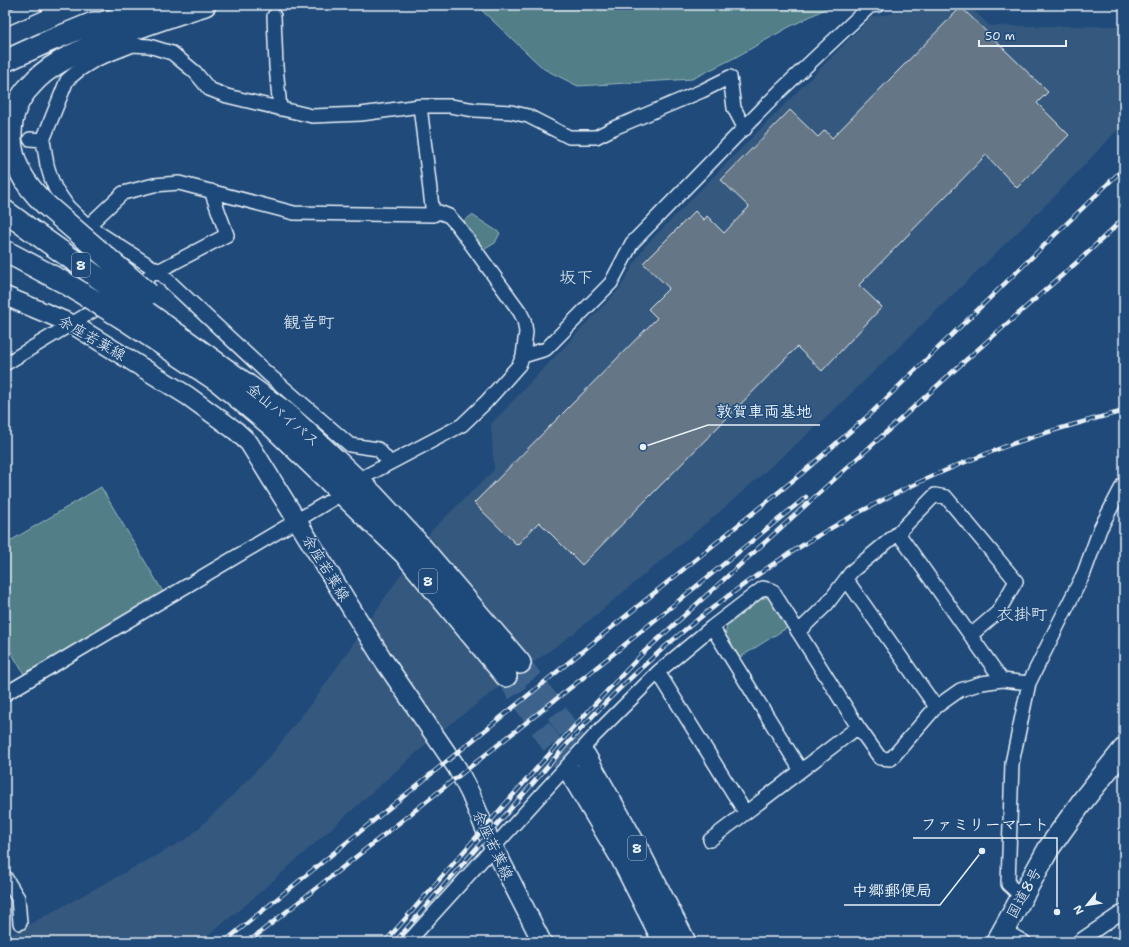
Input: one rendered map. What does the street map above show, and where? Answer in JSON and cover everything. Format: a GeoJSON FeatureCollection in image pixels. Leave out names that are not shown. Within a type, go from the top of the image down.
{"type":"FeatureCollection","features":[{"type":"Feature","properties":{"kind":"highway"},"geometry":{"type":"LineString","coordinates":[[5,50],[98,11],[122,5]]}},
{"type":"Feature","properties":{"kind":"highway"},"geometry":{"type":"LineString","coordinates":[[5,61],[93,23],[101,23],[163,5]]}},
{"type":"Feature","properties":{"kind":"highway"},"geometry":{"type":"LineString","coordinates":[[136,308],[20,175],[15,163],[11,146],[12,118],[16,106],[30,85],[50,68],[88,47],[131,30],[205,5]]}},
{"type":"Feature","properties":{"kind":"highway"},"geometry":{"type":"LineString","coordinates":[[5,69],[59,42],[95,28],[101,23]]}},
{"type":"Feature","properties":{"kind":"highway","name":"金山バイパス"},"geometry":{"type":"LineString","coordinates":[[5,211],[16,227],[136,308],[286,414],[350,487],[405,554],[513,669]]}},
{"type":"Feature","properties":{"kind":"highway","name":"金山バイパス"},"geometry":{"type":"LineString","coordinates":[[5,251],[60,281],[136,308],[171,342],[272,426],[350,487]]}},
{"type":"Feature","properties":{"kind":"highway","name":"国道8号"},"geometry":{"type":"LineString","coordinates":[[1000,936],[1049,848],[1084,799],[1124,749]]}},
{"type":"Feature","properties":{"kind":"highway","name":"8"},"geometry":{"type":"LineString","coordinates":[[585,756],[638,850],[685,942]]}},
{"type":"Feature","properties":{"kind":"highway","name":"8"},"geometry":{"type":"LineString","coordinates":[[571,773],[622,859],[664,942]]}},
{"type":"Feature","properties":{"kind":"main road","name":"余座若葉線"},"geometry":{"type":"LineString","coordinates":[[5,296],[72,324],[188,396],[236,431],[249,443],[382,658],[457,768],[470,793],[493,847],[542,942]]}},
{"type":"Feature","properties":{"kind":"street"},"geometry":{"type":"LineString","coordinates":[[5,19],[37,5]]}},
{"type":"Feature","properties":{"kind":"street"},"geometry":{"type":"LineString","coordinates":[[523,356],[546,349],[611,283],[632,243],[745,129],[780,91],[870,6],[878,5]]}},
{"type":"Feature","properties":{"kind":"street"},"geometry":{"type":"LineString","coordinates":[[274,16],[276,66],[280,109]]}},
{"type":"Feature","properties":{"kind":"street"},"geometry":{"type":"LineString","coordinates":[[390,463],[378,448],[350,445],[268,374],[158,271],[88,226],[68,207],[56,188],[47,165],[43,140],[67,80],[95,60],[133,46],[150,46],[172,53],[196,72],[209,89],[227,96],[312,116],[361,114],[420,106],[450,106],[475,110],[511,112],[528,116],[569,137],[596,137],[702,91],[730,77],[734,108],[745,129]]}},
{"type":"Feature","properties":{"kind":"street"},"geometry":{"type":"LineString","coordinates":[[420,106],[433,215]]}},
{"type":"Feature","properties":{"kind":"street"},"geometry":{"type":"LineString","coordinates":[[30,140],[43,140]]}},
{"type":"Feature","properties":{"kind":"street"},"geometry":{"type":"LineString","coordinates":[[5,694],[390,463],[462,425],[519,365],[523,356],[526,332],[524,320],[520,312],[458,226],[449,216],[438,212],[433,215],[294,213],[179,182],[154,185],[123,193],[88,226]]}},
{"type":"Feature","properties":{"kind":"street"},"geometry":{"type":"LineString","coordinates":[[5,364],[158,271],[227,235],[211,191]]}},
{"type":"Feature","properties":{"kind":"street"},"geometry":{"type":"LineString","coordinates":[[1021,896],[1008,884],[1012,763],[1030,683],[1084,573],[1100,530],[1124,483]]}},
{"type":"Feature","properties":{"kind":"street"},"geometry":{"type":"LineString","coordinates":[[798,632],[828,604],[852,571],[898,533],[935,495],[946,497],[1016,581],[998,612],[971,635]]}},
{"type":"Feature","properties":{"kind":"street"},"geometry":{"type":"LineString","coordinates":[[898,533],[1002,680]]}},
{"type":"Feature","properties":{"kind":"street"},"geometry":{"type":"LineString","coordinates":[[846,579],[936,707]]}},
{"type":"Feature","properties":{"kind":"street"},"geometry":{"type":"LineString","coordinates":[[408,942],[595,735],[658,672],[712,627],[763,588],[772,590],[858,727],[880,758],[891,759],[936,707],[960,690],[982,683],[1002,680],[1030,683]]}},
{"type":"Feature","properties":{"kind":"street"},"geometry":{"type":"LineString","coordinates":[[712,627],[800,769]]}},
{"type":"Feature","properties":{"kind":"street"},"geometry":{"type":"LineString","coordinates":[[658,672],[745,812]]}},
{"type":"Feature","properties":{"kind":"street"},"geometry":{"type":"LineString","coordinates":[[710,840],[800,769],[858,727]]}},
{"type":"Feature","properties":{"kind":"street"},"geometry":{"type":"LineString","coordinates":[[5,877],[18,898],[20,923]]}},
{"type":"Feature","properties":{"kind":"street"},"geometry":{"type":"LineString","coordinates":[[1078,942],[1124,911]]}},
{"type":"Feature","properties":{"kind":"street"},"geometry":{"type":"LineString","coordinates":[[1000,936],[1024,942]]}},
{"type":"Feature","properties":{"kind":"shaded area"},"geometry":{"type":"Polygon","coordinates":[[[941,5],[968,5],[990,26],[1124,26],[1124,123],[1057,194],[826,418],[716,515],[573,634],[441,731],[248,903],[200,942],[5,942],[5,938],[188,838],[230,798],[271,755],[317,696],[431,531],[494,470],[491,424],[620,288],[644,247],[871,17],[941,5]]]}},
{"type":"Feature","properties":{"kind":"green space"},"geometry":{"type":"Polygon","coordinates":[[[476,5],[833,5],[692,79],[578,86],[544,69],[476,5]]]}},
{"type":"Feature","properties":{"kind":"green space"},"geometry":{"type":"Polygon","coordinates":[[[472,215],[500,233],[495,243],[482,251],[461,223],[472,215]]]}},
{"type":"Feature","properties":{"kind":"green space"},"geometry":{"type":"Polygon","coordinates":[[[101,487],[166,597],[27,679],[5,642],[5,544],[101,487]]]}},
{"type":"Feature","properties":{"kind":"green space"},"geometry":{"type":"Polygon","coordinates":[[[763,598],[770,598],[788,627],[739,658],[725,636],[727,626],[763,598]]]}},
{"type":"Feature","properties":{"kind":"building"},"geometry":{"type":"Polygon","coordinates":[[[961,7],[1048,92],[1037,103],[1069,135],[1017,188],[986,155],[859,285],[882,307],[822,371],[797,347],[582,565],[539,522],[517,545],[474,503],[657,318],[648,309],[669,288],[643,263],[695,211],[704,220],[707,216],[724,233],[749,207],[721,180],[790,110],[818,137],[825,130],[832,138],[961,7]]]}},
{"type":"Feature","properties":{"kind":"tunnel"},"geometry":{"type":"LineString","coordinates":[[274,5],[274,16]]}},
{"type":"Feature","properties":{"kind":"tunnel"},"geometry":{"type":"LineString","coordinates":[[520,663],[555,710],[585,756]]}},
{"type":"Feature","properties":{"kind":"tunnel"},"geometry":{"type":"LineString","coordinates":[[506,676],[571,773]]}},
{"type":"Feature","properties":{"kind":"railway"},"geometry":{"type":"LineString","coordinates":[[224,942],[801,474],[869,415],[1124,168]]}},
{"type":"Feature","properties":{"kind":"railway"},"geometry":{"type":"LineString","coordinates":[[385,942],[545,759],[644,652],[958,367],[1084,256],[1124,218]]}},
{"type":"Feature","properties":{"kind":"railway"},"geometry":{"type":"LineString","coordinates":[[395,942],[559,753],[606,702],[648,662],[739,588],[787,555],[837,525],[889,497],[942,472],[1027,439],[1124,411]]}},
{"type":"Feature","properties":{"kind":"railway"},"geometry":{"type":"LineString","coordinates":[[248,942],[612,655],[806,497]]}},
{"type":"Feature","properties":{"kind":"place","name":"敦賀車両基地"},"geometry":{"type":"Point","coordinates":[643,447]}},
{"type":"Feature","properties":{"kind":"place","name":"中郷郵便局"},"geometry":{"type":"Point","coordinates":[982,851]}},
{"type":"Feature","properties":{"kind":"place","name":"ファミリーマート"},"geometry":{"type":"Point","coordinates":[1057,912]}},
{"type":"Feature","properties":{"kind":"district","name":"坂下"},"geometry":{"type":"Point","coordinates":[576,277]}},
{"type":"Feature","properties":{"kind":"district","name":"観音町"},"geometry":{"type":"Point","coordinates":[309,322]}},
{"type":"Feature","properties":{"kind":"district","name":"衣掛町"},"geometry":{"type":"Point","coordinates":[1022,614]}}]}
